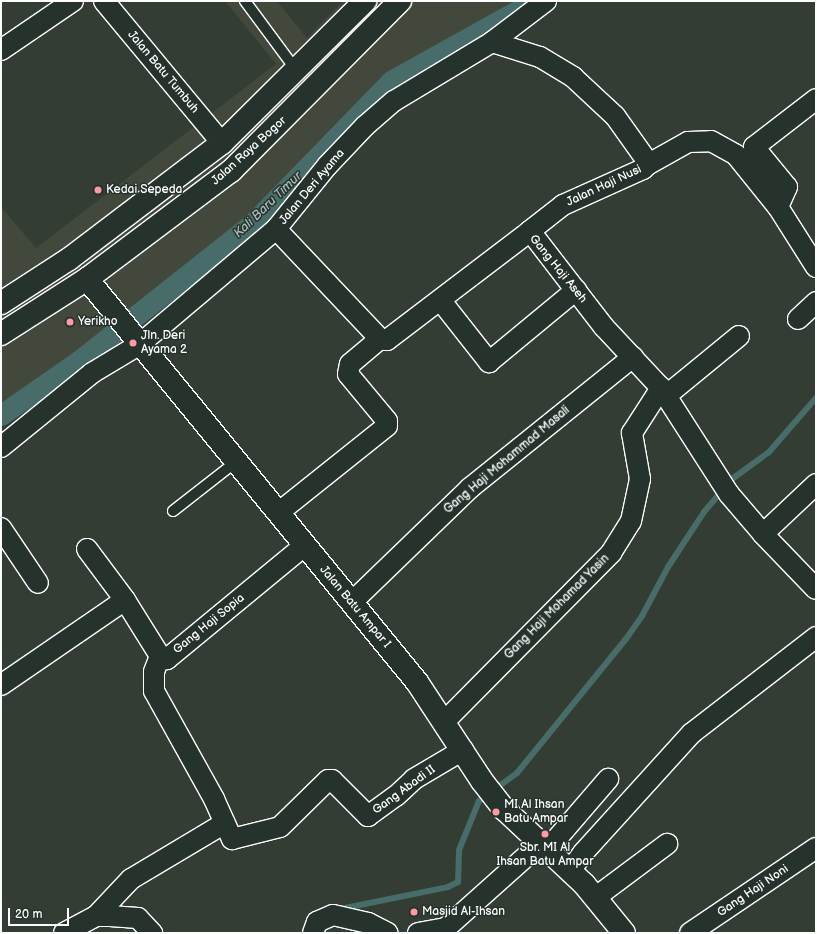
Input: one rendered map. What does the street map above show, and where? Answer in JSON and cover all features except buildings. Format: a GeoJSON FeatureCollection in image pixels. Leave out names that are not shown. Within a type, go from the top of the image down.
{"type":"FeatureCollection","features":[{"type":"Feature","properties":{"kind":"main road","name":"Jalan Raya Bogor"},"geometry":{"type":"LineString","coordinates":[[1,303],[69,259],[222,144],[365,1]]}},
{"type":"Feature","properties":{"kind":"main road","name":"Jalan Raya Bogor"},"geometry":{"type":"LineString","coordinates":[[1,334],[87,279],[231,171],[400,1]]}},
{"type":"Feature","properties":{"kind":"main road","name":"Jalan Batu Ampar I"},"geometry":{"type":"LineString","coordinates":[[87,279],[237,461],[304,546],[417,682],[482,781],[504,809],[596,897],[624,933]]}},
{"type":"Feature","properties":{"kind":"street"},"geometry":{"type":"LineString","coordinates":[[1,50],[73,1]]}},
{"type":"Feature","properties":{"kind":"street","name":"Jalan Batu Tumbuh"},"geometry":{"type":"LineString","coordinates":[[104,1],[222,144]]}},
{"type":"Feature","properties":{"kind":"street","name":"Jalan Deri Ayama"},"geometry":{"type":"LineString","coordinates":[[1,447],[92,373],[139,342],[276,229],[327,166],[365,126],[394,101],[492,42],[546,1]]}},
{"type":"Feature","properties":{"kind":"street","name":"Jalan Haji Nusi"},"geometry":{"type":"LineString","coordinates":[[492,42],[540,57],[573,77],[615,116],[644,154],[647,165],[563,205],[530,231]]}},
{"type":"Feature","properties":{"kind":"street"},"geometry":{"type":"LineString","coordinates":[[778,207],[787,188],[754,147],[816,99]]}},
{"type":"Feature","properties":{"kind":"street"},"geometry":{"type":"LineString","coordinates":[[647,165],[688,142],[712,141],[736,155],[778,207],[816,267]]}},
{"type":"Feature","properties":{"kind":"street"},"geometry":{"type":"LineString","coordinates":[[276,229],[380,339]]}},
{"type":"Feature","properties":{"kind":"street","name":"Gang Haji Aseh"},"geometry":{"type":"LineString","coordinates":[[278,513],[387,426],[387,421],[348,374],[350,364],[380,339],[393,336],[441,301],[458,284],[530,231],[604,327],[664,392],[729,494],[763,534],[816,589]]}},
{"type":"Feature","properties":{"kind":"street"},"geometry":{"type":"LineString","coordinates":[[441,301],[489,362],[576,290]]}},
{"type":"Feature","properties":{"kind":"street"},"geometry":{"type":"LineString","coordinates":[[798,319],[816,302]]}},
{"type":"Feature","properties":{"kind":"street","name":"Gang Haji Mohamad Yasin"},"geometry":{"type":"LineString","coordinates":[[444,722],[574,588],[611,554],[631,521],[640,479],[632,433],[664,392],[739,336]]}},
{"type":"Feature","properties":{"kind":"street","name":"Gang Haji Mohammad Masali"},"geometry":{"type":"LineString","coordinates":[[352,602],[470,488],[633,357]]}},
{"type":"Feature","properties":{"kind":"street"},"geometry":{"type":"LineString","coordinates":[[763,534],[816,484]]}},
{"type":"Feature","properties":{"kind":"street"},"geometry":{"type":"LineString","coordinates":[[1,528],[38,583]]}},
{"type":"Feature","properties":{"kind":"street","name":"Gang Haji Sopia"},"geometry":{"type":"LineString","coordinates":[[229,832],[154,691],[154,672],[160,656],[167,659],[304,546]]}},
{"type":"Feature","properties":{"kind":"street"},"geometry":{"type":"LineString","coordinates":[[87,549],[124,600],[160,656]]}},
{"type":"Feature","properties":{"kind":"street"},"geometry":{"type":"LineString","coordinates":[[1,685],[124,600]]}},
{"type":"Feature","properties":{"kind":"street"},"geometry":{"type":"LineString","coordinates":[[570,871],[583,853],[692,733],[816,637]]}},
{"type":"Feature","properties":{"kind":"street","name":"Gang Abadi II"},"geometry":{"type":"LineString","coordinates":[[229,832],[280,827],[328,780],[332,780],[368,816],[396,796],[414,779],[463,750]]}},
{"type":"Feature","properties":{"kind":"street"},"geometry":{"type":"LineString","coordinates":[[418,933],[446,928],[543,847],[608,779]]}},
{"type":"Feature","properties":{"kind":"street"},"geometry":{"type":"LineString","coordinates":[[64,933],[96,916],[132,879],[229,832]]}},
{"type":"Feature","properties":{"kind":"street"},"geometry":{"type":"LineString","coordinates":[[596,897],[667,844]]}},
{"type":"Feature","properties":{"kind":"street","name":"Gang Haji Noni"},"geometry":{"type":"LineString","coordinates":[[690,933],[816,848]]}},
{"type":"Feature","properties":{"kind":"street"},"geometry":{"type":"LineString","coordinates":[[313,933],[317,922],[333,915],[368,923],[388,933]]}},
{"type":"Feature","properties":{"kind":"street"},"geometry":{"type":"LineString","coordinates":[[96,916],[138,918],[152,933]]}},
{"type":"Feature","properties":{"kind":"lane"},"geometry":{"type":"LineString","coordinates":[[245,1],[296,70]]}},
{"type":"Feature","properties":{"kind":"lane"},"geometry":{"type":"LineString","coordinates":[[173,511],[237,461]]}},
{"type":"Feature","properties":{"kind":"shaded area"},"geometry":{"type":"Polygon","coordinates":[[[225,1],[277,1],[307,38],[343,1],[529,1],[502,24],[376,106],[136,329],[1,425],[1,207],[36,248],[276,64],[225,1]]]}},
{"type":"Feature","properties":{"kind":"waterway","name":"Kali Baru Timur"},"geometry":{"type":"LineString","coordinates":[[1,415],[80,360],[254,222],[391,81],[535,1]]}},
{"type":"Feature","properties":{"kind":"waterway"},"geometry":{"type":"LineString","coordinates":[[340,909],[448,887],[458,882],[459,850],[479,801],[517,773],[626,639],[642,616],[668,567],[704,512],[732,479],[769,452],[816,398]]}},
{"type":"Feature","properties":{"kind":"place","name":"Kedai Sepeda"},"geometry":{"type":"Point","coordinates":[98,190]}},
{"type":"Feature","properties":{"kind":"place","name":"Yerikho"},"geometry":{"type":"Point","coordinates":[70,322]}},
{"type":"Feature","properties":{"kind":"place","name":"Jln. Deri Ayama 2"},"geometry":{"type":"Point","coordinates":[133,343]}},
{"type":"Feature","properties":{"kind":"place","name":"MI Al Ihsan Batu Ampar"},"geometry":{"type":"Point","coordinates":[496,812]}},
{"type":"Feature","properties":{"kind":"place","name":"Sbr. MI Al Ihsan Batu Ampar"},"geometry":{"type":"Point","coordinates":[545,834]}},
{"type":"Feature","properties":{"kind":"place","name":"Masjid Al-Ihsan"},"geometry":{"type":"Point","coordinates":[414,912]}}]}
